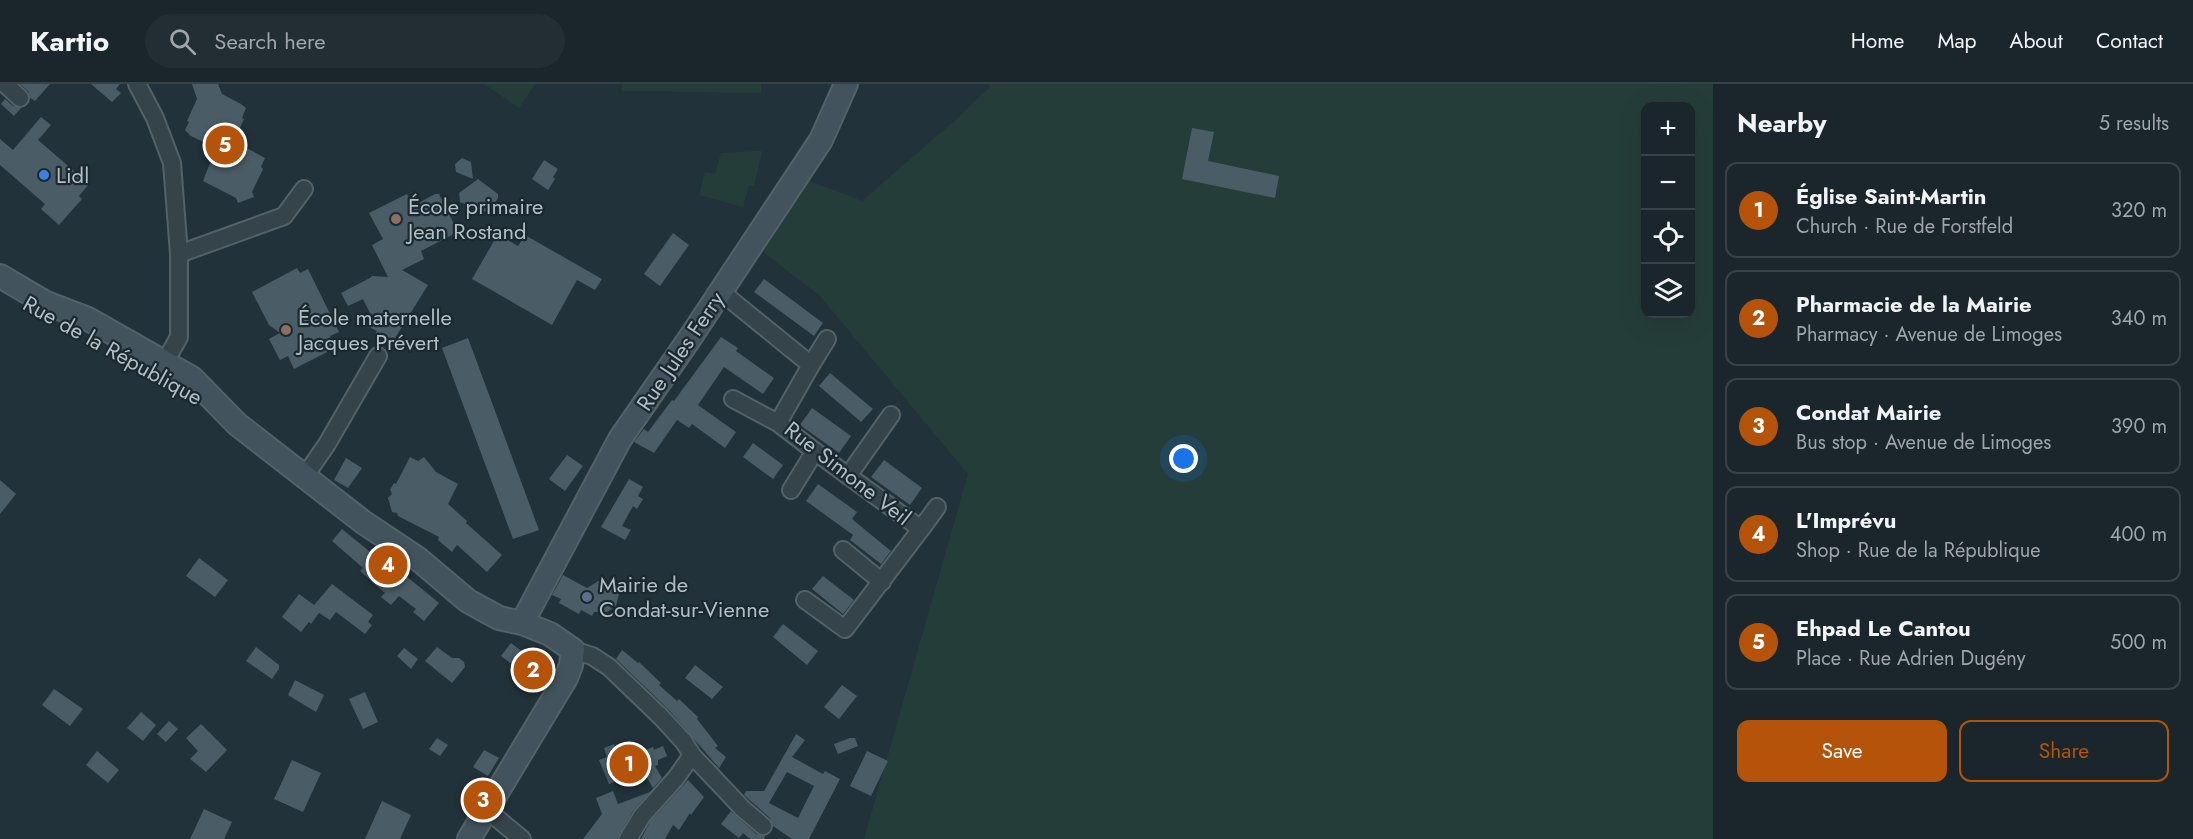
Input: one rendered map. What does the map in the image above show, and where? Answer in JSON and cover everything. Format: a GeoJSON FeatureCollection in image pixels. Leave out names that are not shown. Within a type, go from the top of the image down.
{"type":"FeatureCollection","features":[{"type":"Feature","properties":{"kind":"main road","name":"Rue Jules Ferry"},"geometry":{"type":"LineString","coordinates":[[522,623],[620,439],[820,140],[846,84]]}},
{"type":"Feature","properties":{"kind":"main road","name":"Rue de la République"},"geometry":{"type":"LineString","coordinates":[[2,283],[88,319],[156,364],[192,378],[225,414],[363,522],[417,558],[468,601],[499,618],[522,623],[550,634],[573,650]]}},
{"type":"Feature","properties":{"kind":"main road"},"geometry":{"type":"LineString","coordinates":[[469,839],[566,678],[573,650]]}},
{"type":"Feature","properties":{"kind":"street"},"geometry":{"type":"LineString","coordinates":[[5,84],[20,98]]}},
{"type":"Feature","properties":{"kind":"street"},"geometry":{"type":"LineString","coordinates":[[137,84],[155,118],[172,163],[179,254],[179,337],[156,364]]}},
{"type":"Feature","properties":{"kind":"street"},"geometry":{"type":"LineString","coordinates":[[179,254],[284,216],[304,189]]}},
{"type":"Feature","properties":{"kind":"street"},"geometry":{"type":"LineString","coordinates":[[720,291],[811,365]]}},
{"type":"Feature","properties":{"kind":"street","name":"Rue Simone Veil"},"geometry":{"type":"LineString","coordinates":[[805,600],[845,629],[921,529],[778,423],[827,339]]}},
{"type":"Feature","properties":{"kind":"street"},"geometry":{"type":"LineString","coordinates":[[305,476],[333,435],[378,356]]}},
{"type":"Feature","properties":{"kind":"street"},"geometry":{"type":"LineString","coordinates":[[734,399],[778,423]]}},
{"type":"Feature","properties":{"kind":"street"},"geometry":{"type":"LineString","coordinates":[[848,476],[891,415]]}},
{"type":"Feature","properties":{"kind":"street"},"geometry":{"type":"LineString","coordinates":[[791,490],[814,451]]}},
{"type":"Feature","properties":{"kind":"street"},"geometry":{"type":"LineString","coordinates":[[921,529],[937,507]]}},
{"type":"Feature","properties":{"kind":"street"},"geometry":{"type":"LineString","coordinates":[[843,550],[882,582]]}},
{"type":"Feature","properties":{"kind":"street"},"geometry":{"type":"LineString","coordinates":[[573,650],[592,656],[609,667],[661,717],[684,742],[692,755],[743,809],[763,826]]}},
{"type":"Feature","properties":{"kind":"street"},"geometry":{"type":"LineString","coordinates":[[628,839],[642,816],[676,778],[692,755]]}},
{"type":"Feature","properties":{"kind":"street"},"geometry":{"type":"LineString","coordinates":[[487,810],[522,839]]}},
{"type":"Feature","properties":{"kind":"green space"},"geometry":{"type":"Polygon","coordinates":[[[484,84],[535,84],[519,108],[484,84]]]}},
{"type":"Feature","properties":{"kind":"green space"},"geometry":{"type":"Polygon","coordinates":[[[622,84],[761,84],[761,93],[622,91],[622,84]]]}},
{"type":"Feature","properties":{"kind":"green space"},"geometry":{"type":"Polygon","coordinates":[[[989,84],[1713,84],[1713,839],[864,839],[968,474],[819,295],[763,252],[807,180],[862,201],[990,87],[989,84]]]}},
{"type":"Feature","properties":{"kind":"green space"},"geometry":{"type":"Polygon","coordinates":[[[762,151],[754,186],[749,185],[743,207],[699,195],[705,172],[715,174],[721,153],[762,151]]]}},
{"type":"Feature","properties":{"kind":"building"},"geometry":{"type":"Polygon","coordinates":[[[20,84],[50,84],[35,101],[20,84]]]}},
{"type":"Feature","properties":{"kind":"building"},"geometry":{"type":"Polygon","coordinates":[[[91,84],[120,84],[116,89],[121,93],[112,102],[91,84]]]}},
{"type":"Feature","properties":{"kind":"building"},"geometry":{"type":"Polygon","coordinates":[[[192,84],[218,84],[222,94],[246,108],[242,118],[244,119],[234,141],[265,158],[261,167],[263,169],[252,192],[254,197],[238,203],[236,198],[203,181],[216,148],[191,136],[185,130],[197,99],[192,84]]]}},
{"type":"Feature","properties":{"kind":"building"},"geometry":{"type":"Polygon","coordinates":[[[5,99],[13,106],[21,108],[14,116],[1,104],[5,99]]]}},
{"type":"Feature","properties":{"kind":"building","name":"Lidl"},"geometry":{"type":"Polygon","coordinates":[[[41,117],[51,125],[38,140],[89,184],[79,196],[82,199],[59,225],[41,209],[45,204],[0,165],[0,139],[13,150],[41,117]]]}},
{"type":"Feature","properties":{"kind":"building"},"geometry":{"type":"Polygon","coordinates":[[[1192,128],[1214,132],[1208,161],[1279,176],[1275,198],[1182,179],[1192,128]]]}},
{"type":"Feature","properties":{"kind":"building"},"geometry":{"type":"Polygon","coordinates":[[[462,158],[471,162],[473,179],[456,172],[455,164],[462,158]]]}},
{"type":"Feature","properties":{"kind":"building"},"geometry":{"type":"Polygon","coordinates":[[[544,160],[558,169],[548,190],[532,179],[544,160]]]}},
{"type":"Feature","properties":{"kind":"building"},"geometry":{"type":"Polygon","coordinates":[[[478,179],[498,194],[498,198],[488,213],[460,202],[459,193],[478,179]]]}},
{"type":"Feature","properties":{"kind":"building"},"geometry":{"type":"Polygon","coordinates":[[[407,194],[413,206],[439,194],[458,232],[421,251],[424,259],[402,270],[428,285],[392,343],[375,334],[377,331],[367,326],[372,317],[363,299],[348,306],[341,293],[372,276],[388,277],[372,245],[383,239],[369,213],[407,194]]]}},
{"type":"Feature","properties":{"kind":"building"},"geometry":{"type":"Polygon","coordinates":[[[673,233],[689,245],[660,286],[644,274],[673,233]]]}},
{"type":"Feature","properties":{"kind":"building"},"geometry":{"type":"Polygon","coordinates":[[[498,234],[518,246],[525,235],[602,279],[595,290],[577,280],[552,325],[472,279],[498,234]]]}},
{"type":"Feature","properties":{"kind":"building"},"geometry":{"type":"Polygon","coordinates":[[[297,268],[300,273],[308,269],[339,332],[330,336],[335,348],[294,369],[288,356],[280,360],[269,339],[280,333],[269,325],[252,292],[297,268]]]}},
{"type":"Feature","properties":{"kind":"building"},"geometry":{"type":"Polygon","coordinates":[[[764,279],[823,323],[814,336],[754,292],[764,279]]]}},
{"type":"Feature","properties":{"kind":"building"},"geometry":{"type":"Polygon","coordinates":[[[721,337],[738,348],[736,351],[774,378],[763,394],[724,367],[698,405],[736,432],[725,448],[692,424],[689,428],[677,420],[654,453],[634,442],[644,429],[648,432],[672,400],[674,401],[721,337]]]}},
{"type":"Feature","properties":{"kind":"building"},"geometry":{"type":"Polygon","coordinates":[[[468,338],[539,530],[513,539],[442,348],[468,338]]]}},
{"type":"Feature","properties":{"kind":"building"},"geometry":{"type":"Polygon","coordinates":[[[830,373],[873,409],[861,422],[819,386],[830,373]]]}},
{"type":"Feature","properties":{"kind":"building"},"geometry":{"type":"Polygon","coordinates":[[[812,408],[851,436],[839,453],[800,425],[812,408]]]}},
{"type":"Feature","properties":{"kind":"building"},"geometry":{"type":"Polygon","coordinates":[[[753,443],[783,465],[773,479],[743,457],[753,443]]]}},
{"type":"Feature","properties":{"kind":"building"},"geometry":{"type":"Polygon","coordinates":[[[567,455],[583,466],[565,491],[549,479],[567,455]]]}},
{"type":"Feature","properties":{"kind":"building"},"geometry":{"type":"Polygon","coordinates":[[[410,457],[418,461],[424,457],[436,472],[458,484],[448,504],[502,555],[487,572],[457,545],[452,552],[438,540],[439,537],[392,512],[388,498],[392,494],[390,490],[394,483],[396,484],[410,457]]]}},
{"type":"Feature","properties":{"kind":"building"},"geometry":{"type":"Polygon","coordinates":[[[346,458],[362,468],[348,488],[334,480],[346,458]]]}},
{"type":"Feature","properties":{"kind":"building"},"geometry":{"type":"Polygon","coordinates":[[[884,460],[922,488],[910,505],[871,477],[884,460]]]}},
{"type":"Feature","properties":{"kind":"building"},"geometry":{"type":"Polygon","coordinates":[[[629,479],[643,487],[638,496],[643,499],[637,509],[633,506],[622,526],[631,530],[625,540],[601,527],[629,479]]]}},
{"type":"Feature","properties":{"kind":"building"},"geometry":{"type":"Polygon","coordinates":[[[0,480],[16,494],[0,514],[0,480]]]}},
{"type":"Feature","properties":{"kind":"building"},"geometry":{"type":"Polygon","coordinates":[[[818,484],[857,512],[852,519],[891,551],[881,564],[850,540],[853,535],[806,501],[818,484]]]}},
{"type":"Feature","properties":{"kind":"building"},"geometry":{"type":"Polygon","coordinates":[[[342,529],[374,555],[379,549],[385,553],[409,573],[406,576],[439,603],[424,621],[413,612],[416,609],[399,596],[391,605],[381,597],[385,593],[360,571],[363,568],[332,541],[342,529]]]}},
{"type":"Feature","properties":{"kind":"building"},"geometry":{"type":"Polygon","coordinates":[[[199,558],[228,580],[215,597],[186,576],[199,558]]]}},
{"type":"Feature","properties":{"kind":"building","name":"Mairie de Condat-sur-Vienne"},"geometry":{"type":"Polygon","coordinates":[[[563,575],[587,588],[600,580],[611,583],[619,594],[616,606],[607,612],[594,612],[592,616],[581,610],[579,614],[559,603],[561,599],[552,595],[563,575]]]}},
{"type":"Feature","properties":{"kind":"building"},"geometry":{"type":"Polygon","coordinates":[[[823,576],[854,600],[843,614],[812,589],[823,576]]]}},
{"type":"Feature","properties":{"kind":"building"},"geometry":{"type":"Polygon","coordinates":[[[332,584],[373,615],[368,622],[372,625],[365,634],[336,612],[330,620],[319,613],[301,632],[282,617],[299,594],[314,605],[332,584]]]}},
{"type":"Feature","properties":{"kind":"building"},"geometry":{"type":"Polygon","coordinates":[[[783,624],[818,651],[807,665],[773,637],[783,624]]]}},
{"type":"Feature","properties":{"kind":"building"},"geometry":{"type":"Polygon","coordinates":[[[511,643],[527,655],[517,668],[501,656],[511,643]]]}},
{"type":"Feature","properties":{"kind":"building"},"geometry":{"type":"Polygon","coordinates":[[[256,647],[279,665],[272,679],[246,661],[256,647]]]}},
{"type":"Feature","properties":{"kind":"building"},"geometry":{"type":"Polygon","coordinates":[[[437,647],[452,658],[459,658],[464,662],[465,667],[452,683],[425,661],[437,647]]]}},
{"type":"Feature","properties":{"kind":"building"},"geometry":{"type":"Polygon","coordinates":[[[404,648],[418,659],[411,669],[397,656],[404,648]]]}},
{"type":"Feature","properties":{"kind":"building"},"geometry":{"type":"Polygon","coordinates":[[[622,650],[639,662],[661,683],[659,685],[677,701],[679,699],[698,717],[697,719],[718,746],[715,748],[726,757],[719,768],[669,710],[616,659],[622,650]]]}},
{"type":"Feature","properties":{"kind":"building"},"geometry":{"type":"Polygon","coordinates":[[[695,665],[723,687],[712,699],[685,678],[695,665]]]}},
{"type":"Feature","properties":{"kind":"building"},"geometry":{"type":"Polygon","coordinates":[[[295,680],[324,695],[316,712],[288,695],[295,680]]]}},
{"type":"Feature","properties":{"kind":"building"},"geometry":{"type":"Polygon","coordinates":[[[842,685],[857,696],[839,719],[824,707],[842,685]]]}},
{"type":"Feature","properties":{"kind":"building"},"geometry":{"type":"Polygon","coordinates":[[[54,689],[83,709],[70,726],[42,705],[54,689]]]}},
{"type":"Feature","properties":{"kind":"building"},"geometry":{"type":"Polygon","coordinates":[[[365,692],[378,722],[363,729],[349,699],[365,692]]]}},
{"type":"Feature","properties":{"kind":"building"},"geometry":{"type":"Polygon","coordinates":[[[141,712],[156,725],[143,741],[127,728],[141,712]]]}},
{"type":"Feature","properties":{"kind":"building"},"geometry":{"type":"Polygon","coordinates":[[[169,721],[178,729],[166,742],[157,734],[169,721]]]}},
{"type":"Feature","properties":{"kind":"building"},"geometry":{"type":"Polygon","coordinates":[[[201,724],[227,750],[206,772],[190,759],[198,751],[186,738],[201,724]]]}},
{"type":"Feature","properties":{"kind":"building"},"geometry":{"type":"Polygon","coordinates":[[[796,734],[805,740],[792,757],[823,774],[825,771],[840,779],[809,839],[792,839],[773,826],[770,818],[744,795],[746,791],[764,791],[796,734]],[[787,772],[769,803],[798,818],[814,786],[787,772]]]}},
{"type":"Feature","properties":{"kind":"building"},"geometry":{"type":"Polygon","coordinates":[[[437,738],[448,745],[440,756],[429,749],[437,738]]]}},
{"type":"Feature","properties":{"kind":"building"},"geometry":{"type":"Polygon","coordinates":[[[855,738],[858,746],[838,754],[834,744],[855,738]]]}},
{"type":"Feature","properties":{"kind":"building"},"geometry":{"type":"Polygon","coordinates":[[[614,744],[618,753],[628,751],[630,756],[653,747],[654,750],[663,746],[667,756],[658,760],[658,765],[655,766],[662,778],[653,788],[643,771],[609,784],[599,760],[607,757],[604,748],[614,744]]]}},
{"type":"Feature","properties":{"kind":"building"},"geometry":{"type":"Polygon","coordinates":[[[484,750],[499,758],[488,776],[473,767],[484,750]]]}},
{"type":"Feature","properties":{"kind":"building"},"geometry":{"type":"Polygon","coordinates":[[[97,751],[119,770],[108,783],[86,765],[97,751]]]}},
{"type":"Feature","properties":{"kind":"building"},"geometry":{"type":"Polygon","coordinates":[[[867,751],[888,761],[871,796],[850,786],[867,751]]]}},
{"type":"Feature","properties":{"kind":"building"},"geometry":{"type":"Polygon","coordinates":[[[292,760],[321,773],[303,812],[274,799],[292,760]]]}},
{"type":"Feature","properties":{"kind":"building"},"geometry":{"type":"Polygon","coordinates":[[[688,780],[704,797],[691,815],[690,813],[679,830],[673,825],[665,839],[641,839],[650,822],[688,780]]]}},
{"type":"Feature","properties":{"kind":"building"},"geometry":{"type":"Polygon","coordinates":[[[613,791],[618,804],[650,792],[633,811],[617,839],[583,839],[602,814],[596,798],[613,791]]]}},
{"type":"Feature","properties":{"kind":"building"},"geometry":{"type":"Polygon","coordinates":[[[382,801],[411,815],[400,839],[365,839],[382,801]]]}},
{"type":"Feature","properties":{"kind":"building"},"geometry":{"type":"Polygon","coordinates":[[[204,809],[232,822],[224,839],[190,839],[204,809]]]}},
{"type":"Feature","properties":{"kind":"building"},"geometry":{"type":"Polygon","coordinates":[[[731,811],[756,834],[765,836],[764,839],[750,839],[743,833],[739,838],[721,824],[731,811]]]}},
{"type":"Feature","properties":{"kind":"place","name":"Ehpad Le Cantou"},"geometry":{"type":"Point","coordinates":[225,145]}},
{"type":"Feature","properties":{"kind":"place","name":"Lidl"},"geometry":{"type":"Point","coordinates":[44,175]}},
{"type":"Feature","properties":{"kind":"place","name":"École primaire Jean Rostand"},"geometry":{"type":"Point","coordinates":[396,219]}},
{"type":"Feature","properties":{"kind":"place","name":"École maternelle Jacques Prévert"},"geometry":{"type":"Point","coordinates":[286,330]}},
{"type":"Feature","properties":{"kind":"place","name":"L'Imprévu"},"geometry":{"type":"Point","coordinates":[388,565]}},
{"type":"Feature","properties":{"kind":"place","name":"Mairie de Condat-sur-Vienne"},"geometry":{"type":"Point","coordinates":[587,597]}},
{"type":"Feature","properties":{"kind":"place","name":"Pharmacie de la Mairie"},"geometry":{"type":"Point","coordinates":[533,670]}},
{"type":"Feature","properties":{"kind":"place","name":"Église Saint-Martin"},"geometry":{"type":"Point","coordinates":[629,764]}},
{"type":"Feature","properties":{"kind":"place","name":"Condat Mairie"},"geometry":{"type":"Point","coordinates":[483,800]}}]}
